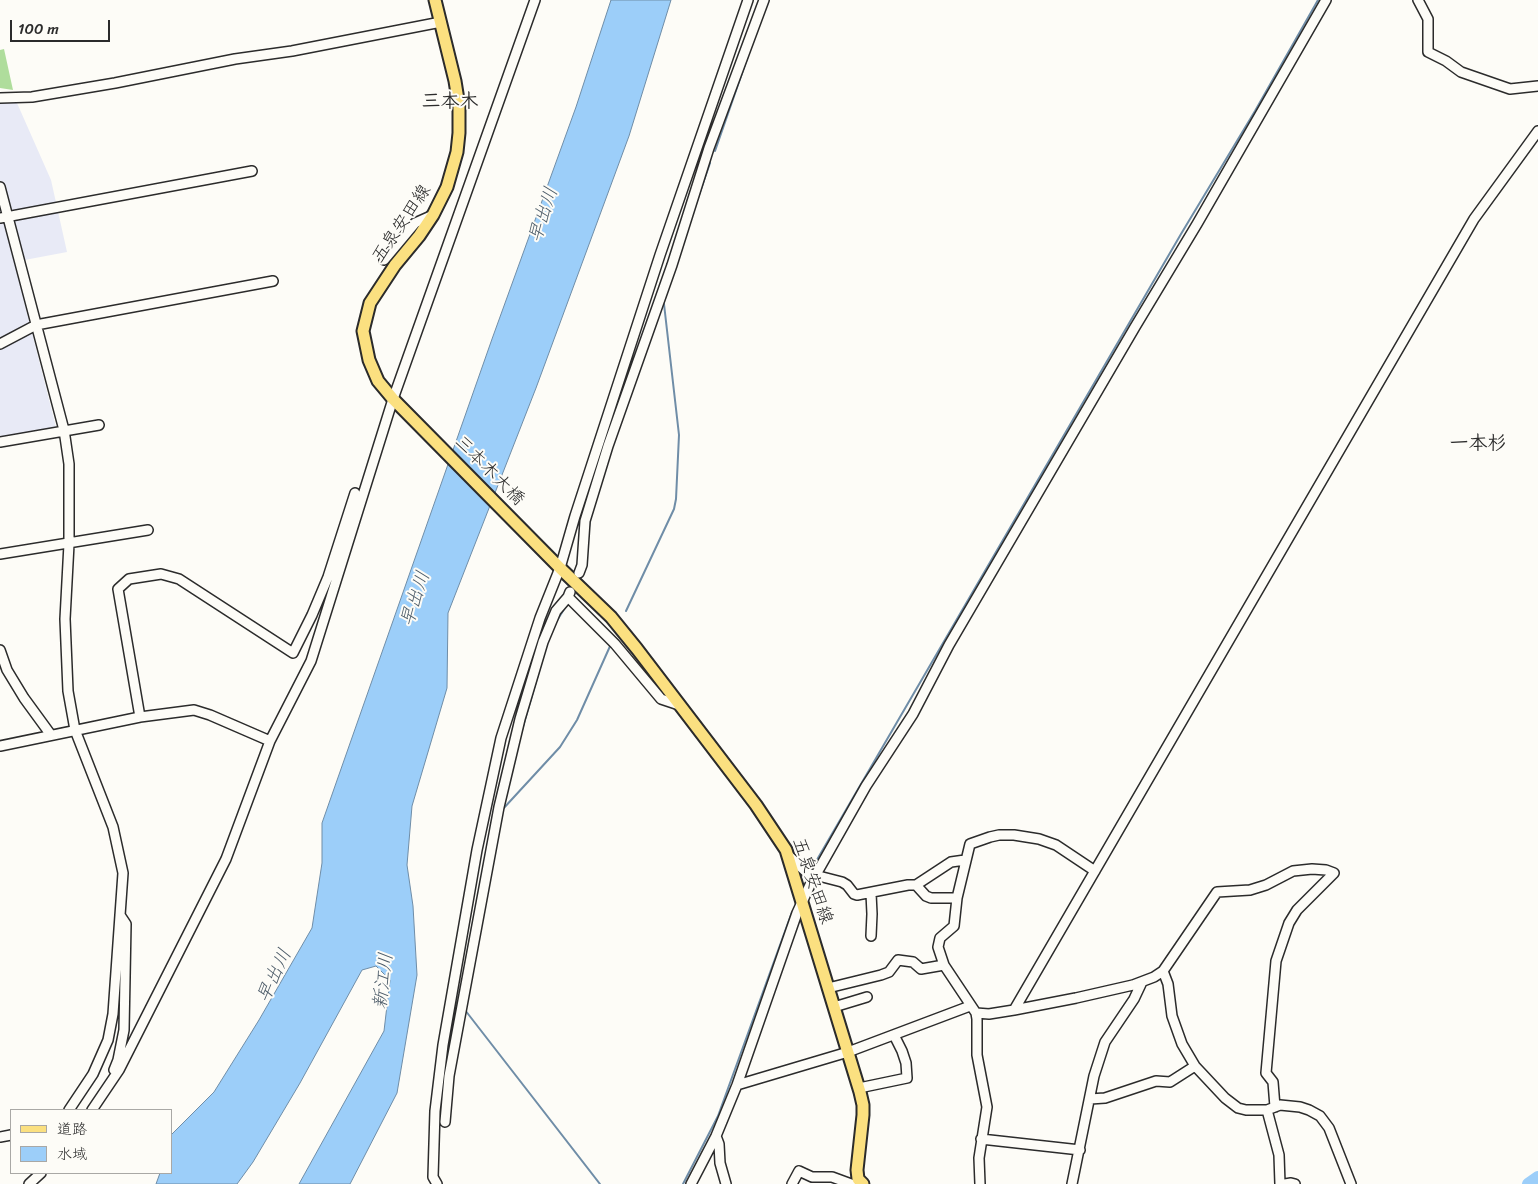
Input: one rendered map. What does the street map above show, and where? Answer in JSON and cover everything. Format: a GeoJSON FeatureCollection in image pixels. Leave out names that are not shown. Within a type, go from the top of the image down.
{"type":"FeatureCollection","features":[{"type":"Feature","properties":{"kind":"main road","name":"五泉安田線"},"geometry":{"type":"LineString","coordinates":[[394,401],[378,381],[369,360],[363,331],[370,303],[395,265],[419,236],[433,215],[447,187],[459,140],[459,106],[455,81],[435,0]]}},
{"type":"Feature","properties":{"kind":"main road","name":"三本木大橋"},"geometry":{"type":"LineString","coordinates":[[394,401],[559,567]]}},
{"type":"Feature","properties":{"kind":"main road","name":"五泉安田線"},"geometry":{"type":"LineString","coordinates":[[559,567],[611,617],[637,649],[756,805],[788,854],[863,1105],[856,1183]]}},
{"type":"Feature","properties":{"kind":"street"},"geometry":{"type":"LineString","coordinates":[[93,1109],[119,1070],[226,859],[270,741],[311,661],[394,401],[535,0]]}},
{"type":"Feature","properties":{"kind":"street"},"geometry":{"type":"LineString","coordinates":[[436,1184],[433,1177],[435,1111],[443,1045],[477,850],[501,738],[540,618],[559,567],[660,254],[748,0]]}},
{"type":"Feature","properties":{"kind":"street"},"geometry":{"type":"LineString","coordinates":[[579,573],[582,565],[588,512],[608,446],[672,265],[709,148],[764,0]]}},
{"type":"Feature","properties":{"kind":"street"},"geometry":{"type":"LineString","coordinates":[[691,1184],[716,1136],[737,1086],[802,901],[815,876],[866,786],[913,714],[949,645],[1197,224],[1326,0]]}},
{"type":"Feature","properties":{"kind":"street"},"geometry":{"type":"LineString","coordinates":[[1418,0],[1428,19],[1428,52],[1446,61],[1461,72],[1510,89],[1538,86]]}},
{"type":"Feature","properties":{"kind":"street"},"geometry":{"type":"LineString","coordinates":[[0,98],[32,97],[115,84],[234,59],[292,51],[441,22]]}},
{"type":"Feature","properties":{"kind":"street"},"geometry":{"type":"LineString","coordinates":[[1014,1010],[1474,219],[1538,131]]}},
{"type":"Feature","properties":{"kind":"street"},"geometry":{"type":"LineString","coordinates":[[4,218],[252,171]]}},
{"type":"Feature","properties":{"kind":"street"},"geometry":{"type":"LineString","coordinates":[[0,187],[4,218],[36,325],[64,430],[69,464],[65,619],[68,691],[75,730],[115,836],[123,873],[113,1014],[108,1040],[93,1074],[70,1109]]}},
{"type":"Feature","properties":{"kind":"street"},"geometry":{"type":"LineString","coordinates":[[384,260],[415,223],[433,215]]}},
{"type":"Feature","properties":{"kind":"street"},"geometry":{"type":"LineString","coordinates":[[0,344],[36,325],[273,281]]}},
{"type":"Feature","properties":{"kind":"street"},"geometry":{"type":"LineString","coordinates":[[0,442],[99,425]]}},
{"type":"Feature","properties":{"kind":"street"},"geometry":{"type":"LineString","coordinates":[[140,717],[118,589],[129,579],[161,574],[178,579],[293,653],[312,615],[328,576],[355,493]]}},
{"type":"Feature","properties":{"kind":"street"},"geometry":{"type":"LineString","coordinates":[[0,554],[148,530]]}},
{"type":"Feature","properties":{"kind":"street"},"geometry":{"type":"LineString","coordinates":[[445,1122],[449,1076],[499,807],[520,719],[543,642],[556,611],[569,594],[661,699],[679,705]]}},
{"type":"Feature","properties":{"kind":"street"},"geometry":{"type":"LineString","coordinates":[[0,650],[7,670],[24,698],[51,735]]}},
{"type":"Feature","properties":{"kind":"street"},"geometry":{"type":"LineString","coordinates":[[0,746],[140,717],[194,710],[270,741]]}},
{"type":"Feature","properties":{"kind":"street"},"geometry":{"type":"LineString","coordinates":[[980,1184],[979,1158],[987,1107],[977,1055],[977,1019],[944,965],[938,947],[940,938],[954,926],[957,898],[970,844],[990,837],[1014,835],[1039,839],[1056,845],[1095,871]]}},
{"type":"Feature","properties":{"kind":"street"},"geometry":{"type":"LineString","coordinates":[[788,854],[806,873],[842,882],[857,895],[916,885],[951,862],[965,860]]}},
{"type":"Feature","properties":{"kind":"street"},"geometry":{"type":"LineString","coordinates":[[737,1086],[848,1052],[973,1010],[989,1014],[1014,1010],[1076,998],[1142,982],[1164,971],[1217,892],[1250,890],[1266,885],[1293,871],[1326,870],[1334,873],[1296,910],[1288,924],[1276,961],[1266,1073],[1273,1082],[1271,1108],[1280,1184]]}},
{"type":"Feature","properties":{"kind":"street"},"geometry":{"type":"LineString","coordinates":[[916,885],[926,896],[931,898],[957,898]]}},
{"type":"Feature","properties":{"kind":"street"},"geometry":{"type":"LineString","coordinates":[[871,893],[871,936]]}},
{"type":"Feature","properties":{"kind":"street"},"geometry":{"type":"LineString","coordinates":[[104,1093],[118,1060],[124,1030],[126,924],[120,915]]}},
{"type":"Feature","properties":{"kind":"street"},"geometry":{"type":"LineString","coordinates":[[828,988],[889,972],[898,960],[913,962],[921,969],[944,965]]}},
{"type":"Feature","properties":{"kind":"street"},"geometry":{"type":"LineString","coordinates":[[1164,971],[1168,984],[1172,1016],[1182,1044],[1195,1066],[1225,1098],[1238,1108],[1246,1110],[1271,1108],[1280,1105],[1300,1107],[1320,1116],[1329,1128],[1351,1184]]}},
{"type":"Feature","properties":{"kind":"street"},"geometry":{"type":"LineString","coordinates":[[1072,1184],[1094,1076],[1105,1042],[1134,999],[1142,982]]}},
{"type":"Feature","properties":{"kind":"street"},"geometry":{"type":"LineString","coordinates":[[834,1007],[867,996]]}},
{"type":"Feature","properties":{"kind":"street"},"geometry":{"type":"LineString","coordinates":[[859,1088],[907,1078],[906,1063],[894,1035]]}},
{"type":"Feature","properties":{"kind":"street"},"geometry":{"type":"LineString","coordinates":[[1090,1099],[1105,1098],[1156,1081],[1170,1082],[1195,1066]]}},
{"type":"Feature","properties":{"kind":"street"},"geometry":{"type":"LineString","coordinates":[[716,1136],[719,1144],[720,1164],[726,1184]]}},
{"type":"Feature","properties":{"kind":"street"},"geometry":{"type":"LineString","coordinates":[[981,1139],[1080,1150]]}},
{"type":"Feature","properties":{"kind":"street"},"geometry":{"type":"LineString","coordinates":[[792,1184],[799,1171],[812,1177],[832,1177],[856,1183]]}},
{"type":"Feature","properties":{"kind":"street"},"geometry":{"type":"LineString","coordinates":[[29,1184],[40,1174]]}},
{"type":"Feature","properties":{"kind":"street"},"geometry":{"type":"LineString","coordinates":[[1285,1184],[1296,1184]]}},
{"type":"Feature","properties":{"kind":"shaded area"},"geometry":{"type":"Polygon","coordinates":[[[0,100],[17,103],[51,180],[67,252],[14,262],[56,427],[0,437],[0,100]]]}},
{"type":"Feature","properties":{"kind":"green space"},"geometry":{"type":"Polygon","coordinates":[[[4,49],[13,90],[0,88],[0,50],[4,49]]]}},
{"type":"Feature","properties":{"kind":"water","name":"早出川"},"geometry":{"type":"Polygon","coordinates":[[[611,0],[671,0],[629,136],[536,388],[448,613],[447,688],[412,806],[407,865],[413,906],[417,975],[397,1093],[350,1184],[299,1184],[384,1031],[390,980],[376,966],[362,970],[300,1083],[253,1162],[237,1184],[156,1184],[160,1174],[172,1174],[172,1134],[214,1092],[259,1020],[312,928],[322,863],[322,823],[492,339],[576,107],[611,0]]]}},
{"type":"Feature","properties":{"kind":"waterway"},"geometry":{"type":"LineString","coordinates":[[811,870],[1318,0]]}},
{"type":"Feature","properties":{"kind":"waterway"},"geometry":{"type":"LineString","coordinates":[[715,151],[748,56]]}},
{"type":"Feature","properties":{"kind":"waterway"},"geometry":{"type":"LineString","coordinates":[[688,227],[710,163]]}},
{"type":"Feature","properties":{"kind":"waterway"},"geometry":{"type":"LineString","coordinates":[[661,308],[667,291]]}},
{"type":"Feature","properties":{"kind":"waterway"},"geometry":{"type":"LineString","coordinates":[[626,611],[674,509],[676,499],[679,435],[664,304]]}},
{"type":"Feature","properties":{"kind":"waterway"},"geometry":{"type":"LineString","coordinates":[[587,548],[590,518]]}},
{"type":"Feature","properties":{"kind":"waterway"},"geometry":{"type":"LineString","coordinates":[[556,622],[568,603]]}},
{"type":"Feature","properties":{"kind":"waterway"},"geometry":{"type":"LineString","coordinates":[[518,744],[548,640]]}},
{"type":"Feature","properties":{"kind":"waterway"},"geometry":{"type":"LineString","coordinates":[[502,810],[560,747],[577,720],[611,644]]}},
{"type":"Feature","properties":{"kind":"waterway"},"geometry":{"type":"LineString","coordinates":[[683,1184],[718,1116],[792,912]]}},
{"type":"Feature","properties":{"kind":"waterway"},"geometry":{"type":"LineString","coordinates":[[465,1010],[600,1184]]}},
{"type":"Feature","properties":{"kind":"waterway"},"geometry":{"type":"LineString","coordinates":[[1528,1184],[1538,1177]]}},
{"type":"Feature","properties":{"kind":"district","name":"三本木"},"geometry":{"type":"Point","coordinates":[450,102]}},
{"type":"Feature","properties":{"kind":"district","name":"一本杉"},"geometry":{"type":"Point","coordinates":[1478,444]}},
{"type":"Feature","properties":{"kind":"water label","name":"新江川"},"geometry":{"type":"Point","coordinates":[384,981]}}]}
